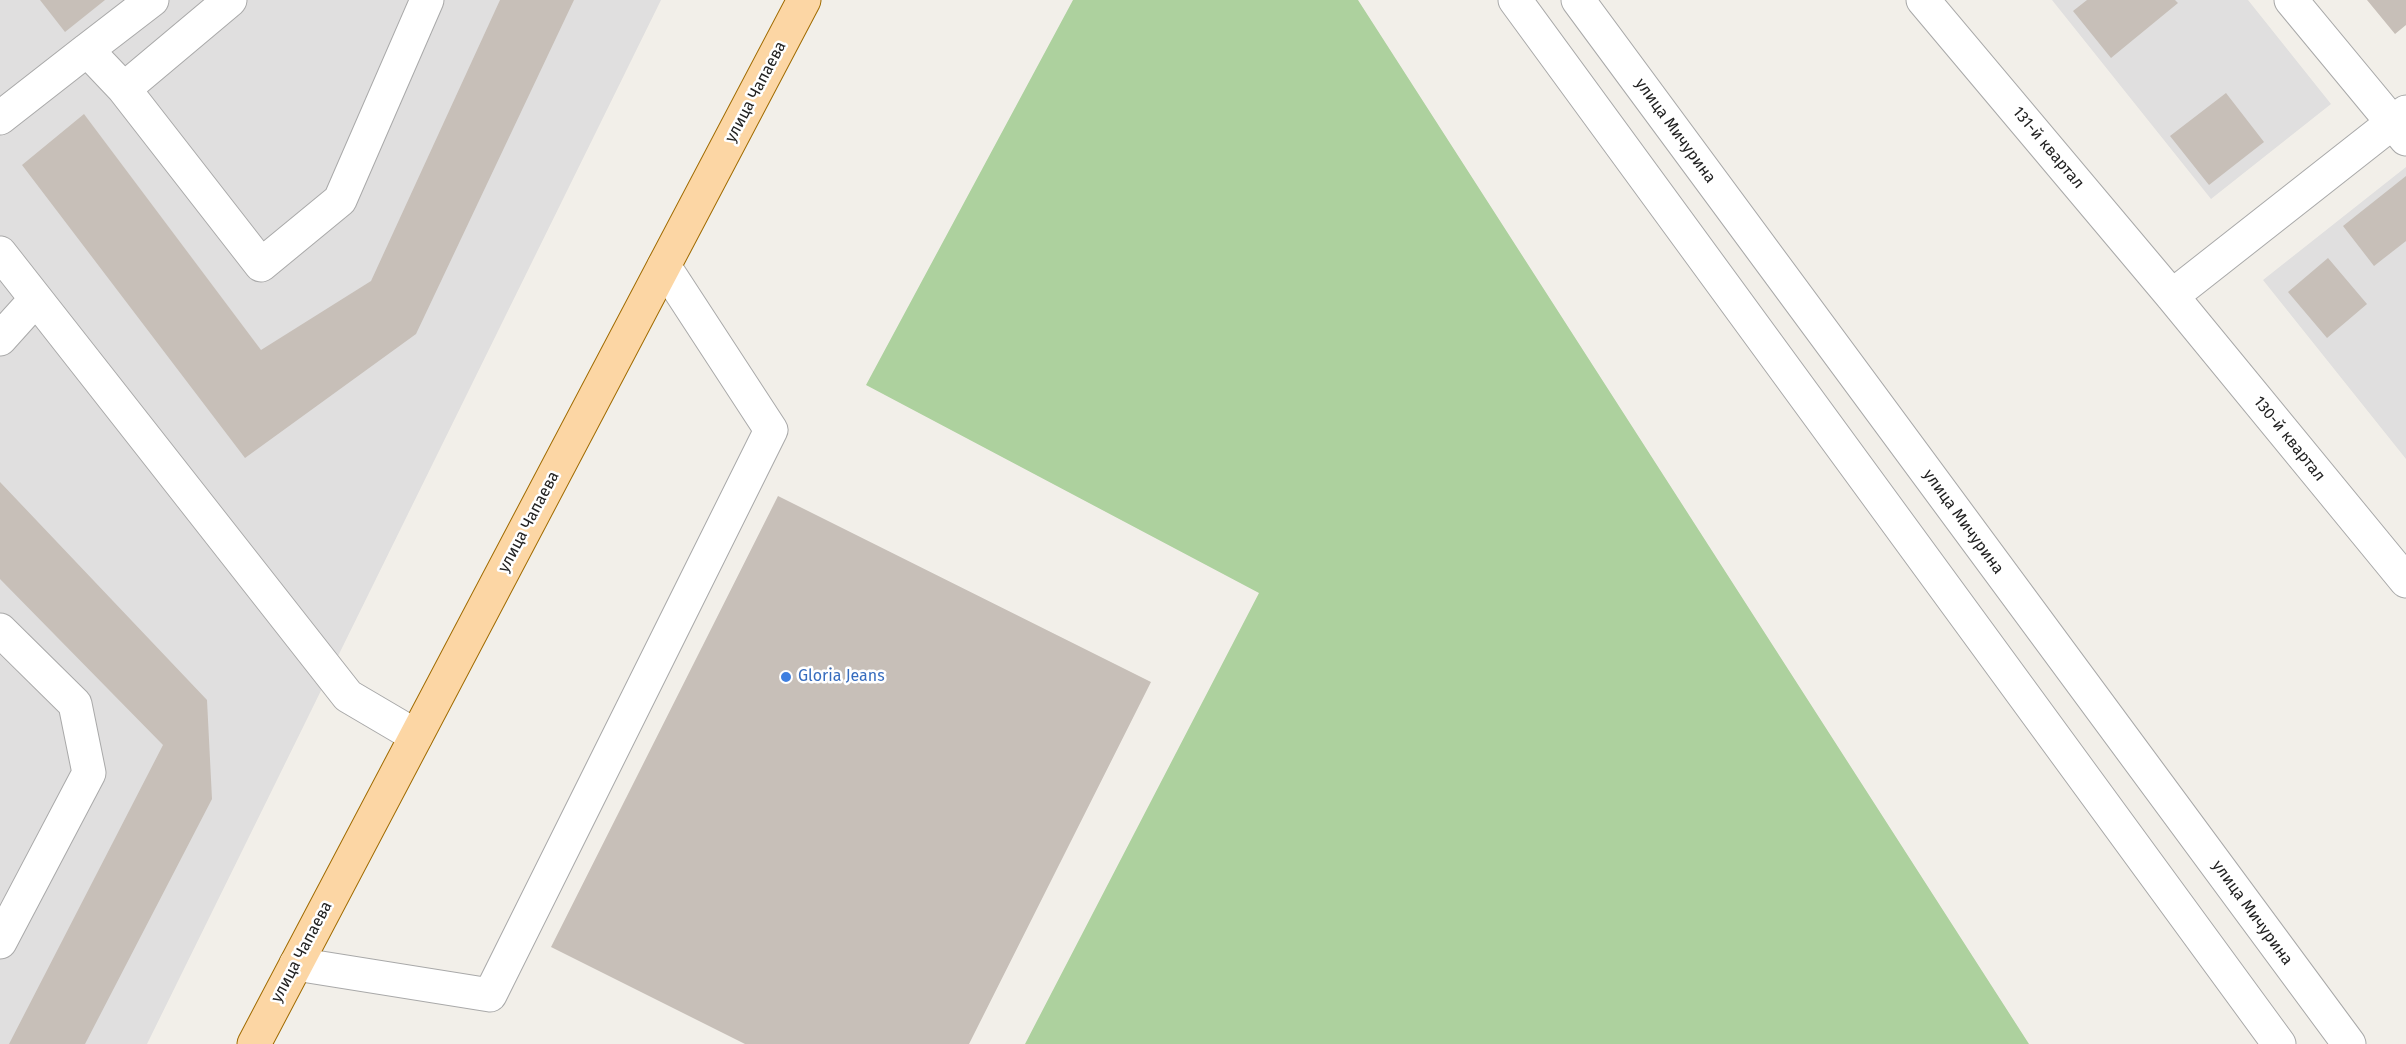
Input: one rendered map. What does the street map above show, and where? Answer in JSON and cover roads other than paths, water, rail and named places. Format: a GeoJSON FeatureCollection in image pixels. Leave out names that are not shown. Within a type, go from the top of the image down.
{"type":"FeatureCollection","features":[{"type":"Feature","properties":{"kind":"main road","name":"улица Чапаева"},"geometry":{"type":"LineString","coordinates":[[254,1044],[804,0]]}},
{"type":"Feature","properties":{"kind":"street"},"geometry":{"type":"LineString","coordinates":[[0,118],[152,0]]}},
{"type":"Feature","properties":{"kind":"street"},"geometry":{"type":"LineString","coordinates":[[124,89],[230,0]]}},
{"type":"Feature","properties":{"kind":"street"},"geometry":{"type":"LineString","coordinates":[[87,50],[124,89],[261,265],[340,200],[427,0]]}},
{"type":"Feature","properties":{"kind":"street"},"geometry":{"type":"LineString","coordinates":[[1515,0],[2279,1044]]}},
{"type":"Feature","properties":{"kind":"street","name":"улица Мичурина"},"geometry":{"type":"LineString","coordinates":[[1578,0],[2349,1044]]}},
{"type":"Feature","properties":{"kind":"street","name":"131-й квартал"},"geometry":{"type":"LineString","coordinates":[[1923,0],[2172,296]]}},
{"type":"Feature","properties":{"kind":"street"},"geometry":{"type":"LineString","coordinates":[[2172,296],[2401,125],[2290,0]]}},
{"type":"Feature","properties":{"kind":"street"},"geometry":{"type":"LineString","coordinates":[[0,253],[348,696],[416,736]]}},
{"type":"Feature","properties":{"kind":"street"},"geometry":{"type":"LineString","coordinates":[[296,964],[490,995],[771,430],[664,266]]}},
{"type":"Feature","properties":{"kind":"street","name":"130-й квартал"},"geometry":{"type":"LineString","coordinates":[[2172,296],[2406,581]]}},
{"type":"Feature","properties":{"kind":"street"},"geometry":{"type":"LineString","coordinates":[[0,339],[36,299]]}},
{"type":"Feature","properties":{"kind":"street"},"geometry":{"type":"LineString","coordinates":[[0,630],[75,704],[89,773],[0,942]]}},
{"type":"Feature","properties":{"kind":"place","name":"Gloria Jeans"},"geometry":{"type":"Point","coordinates":[786,677]}}]}
